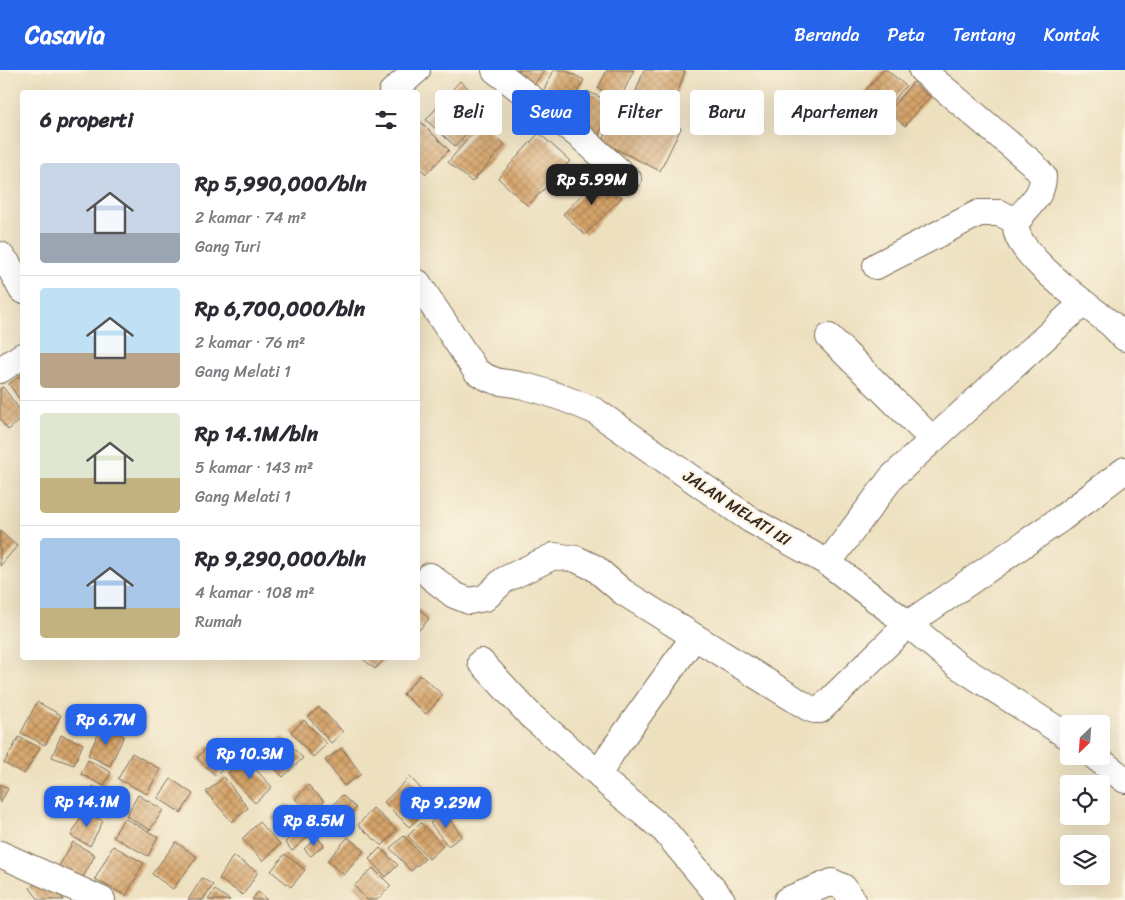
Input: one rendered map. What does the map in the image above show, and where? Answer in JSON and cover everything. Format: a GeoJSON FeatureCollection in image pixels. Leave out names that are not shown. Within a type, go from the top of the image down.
{"type":"FeatureCollection","features":[{"type":"Feature","properties":{"kind":"street"},"geometry":{"type":"LineString","coordinates":[[394,90],[417,70]]}},
{"type":"Feature","properties":{"kind":"street"},"geometry":{"type":"LineString","coordinates":[[495,70],[582,138],[628,179]]}},
{"type":"Feature","properties":{"kind":"street"},"geometry":{"type":"LineString","coordinates":[[922,70],[1032,163],[1043,176],[1043,187],[1017,222],[1015,231],[1017,236],[1028,253],[1065,288],[1111,324],[1125,338]]}},
{"type":"Feature","properties":{"kind":"street"},"geometry":{"type":"LineString","coordinates":[[876,266],[980,213],[1000,213],[1017,222]]}},
{"type":"Feature","properties":{"kind":"street"},"geometry":{"type":"LineString","coordinates":[[0,255],[8,264],[20,286]]}},
{"type":"Feature","properties":{"kind":"street","name":"JALAN MELATI III"},"geometry":{"type":"LineString","coordinates":[[420,286],[476,371],[500,383],[523,386],[573,402],[595,412],[751,520],[828,563],[908,624],[957,665],[1060,731]]}},
{"type":"Feature","properties":{"kind":"street"},"geometry":{"type":"LineString","coordinates":[[828,563],[892,478],[1084,304]]}},
{"type":"Feature","properties":{"kind":"street"},"geometry":{"type":"LineString","coordinates":[[829,336],[933,440]]}},
{"type":"Feature","properties":{"kind":"street"},"geometry":{"type":"LineString","coordinates":[[0,370],[20,357]]}},
{"type":"Feature","properties":{"kind":"street"},"geometry":{"type":"LineString","coordinates":[[430,576],[454,595],[469,601],[484,598],[504,580],[554,556],[576,559],[595,568],[623,592],[694,637],[814,710],[820,710],[908,624],[1062,518],[1125,470]]}},
{"type":"Feature","properties":{"kind":"street"},"geometry":{"type":"LineString","coordinates":[[599,774],[612,752],[694,637]]}},
{"type":"Feature","properties":{"kind":"street"},"geometry":{"type":"LineString","coordinates":[[481,662],[531,716],[599,774],[609,785],[664,830],[713,897]]}},
{"type":"Feature","properties":{"kind":"street"},"geometry":{"type":"LineString","coordinates":[[1106,765],[1125,780]]}},
{"type":"Feature","properties":{"kind":"street"},"geometry":{"type":"LineString","coordinates":[[0,854],[90,898]]}},
{"type":"Feature","properties":{"kind":"street"},"geometry":{"type":"LineString","coordinates":[[788,900],[832,882],[844,887],[853,900]]}},
{"type":"Feature","properties":{"kind":"building"},"geometry":{"type":"Polygon","coordinates":[[[511,70],[545,70],[533,86],[511,70]]]}},
{"type":"Feature","properties":{"kind":"building"},"geometry":{"type":"Polygon","coordinates":[[[554,70],[565,70],[584,80],[579,90],[544,90],[554,70]]]}},
{"type":"Feature","properties":{"kind":"building"},"geometry":{"type":"Polygon","coordinates":[[[607,70],[634,70],[624,90],[602,90],[598,88],[607,70]]]}},
{"type":"Feature","properties":{"kind":"building"},"geometry":{"type":"Polygon","coordinates":[[[644,70],[685,71],[679,90],[636,90],[644,70]]]}},
{"type":"Feature","properties":{"kind":"building"},"geometry":{"type":"Polygon","coordinates":[[[883,70],[887,70],[906,86],[896,97],[896,90],[866,90],[883,70]]]}},
{"type":"Feature","properties":{"kind":"building"},"geometry":{"type":"Polygon","coordinates":[[[460,81],[470,90],[452,90],[460,81]]]}},
{"type":"Feature","properties":{"kind":"building"},"geometry":{"type":"Polygon","coordinates":[[[913,82],[930,97],[905,126],[896,119],[896,102],[913,82]]]}},
{"type":"Feature","properties":{"kind":"building"},"geometry":{"type":"Polygon","coordinates":[[[590,92],[600,97],[600,132],[598,136],[590,132],[590,92]]]}},
{"type":"Feature","properties":{"kind":"building"},"geometry":{"type":"Polygon","coordinates":[[[435,110],[435,128],[426,120],[435,110]]]}},
{"type":"Feature","properties":{"kind":"building"},"geometry":{"type":"Polygon","coordinates":[[[420,121],[449,150],[426,174],[420,168],[420,121]]]}},
{"type":"Feature","properties":{"kind":"building"},"geometry":{"type":"Polygon","coordinates":[[[443,135],[465,135],[455,146],[443,135]]]}},
{"type":"Feature","properties":{"kind":"building"},"geometry":{"type":"Polygon","coordinates":[[[471,135],[494,135],[505,145],[472,182],[448,162],[471,135]]]}},
{"type":"Feature","properties":{"kind":"building"},"geometry":{"type":"Polygon","coordinates":[[[537,135],[541,135],[570,161],[528,206],[498,178],[537,135]]]}},
{"type":"Feature","properties":{"kind":"building"},"geometry":{"type":"Polygon","coordinates":[[[606,135],[678,135],[660,171],[602,142],[606,135]]]}},
{"type":"Feature","properties":{"kind":"building"},"geometry":{"type":"Polygon","coordinates":[[[600,176],[622,197],[585,235],[563,214],[600,176]]]}},
{"type":"Feature","properties":{"kind":"building"},"geometry":{"type":"Polygon","coordinates":[[[20,376],[20,400],[9,384],[20,376]]]}},
{"type":"Feature","properties":{"kind":"building"},"geometry":{"type":"Polygon","coordinates":[[[3,387],[20,410],[20,421],[8,430],[0,419],[0,389],[3,387]]]}},
{"type":"Feature","properties":{"kind":"building"},"geometry":{"type":"Polygon","coordinates":[[[0,531],[17,546],[0,566],[0,531]]]}},
{"type":"Feature","properties":{"kind":"building"},"geometry":{"type":"Polygon","coordinates":[[[420,609],[429,619],[420,629],[420,609]]]}},
{"type":"Feature","properties":{"kind":"building"},"geometry":{"type":"Polygon","coordinates":[[[364,660],[384,660],[375,669],[364,660]]]}},
{"type":"Feature","properties":{"kind":"building"},"geometry":{"type":"Polygon","coordinates":[[[420,675],[443,695],[426,714],[403,694],[420,675]]]}},
{"type":"Feature","properties":{"kind":"building"},"geometry":{"type":"Polygon","coordinates":[[[37,702],[61,715],[45,745],[21,733],[37,702]]]}},
{"type":"Feature","properties":{"kind":"building"},"geometry":{"type":"Polygon","coordinates":[[[319,707],[343,732],[331,743],[308,717],[319,707]]]}},
{"type":"Feature","properties":{"kind":"building"},"geometry":{"type":"Polygon","coordinates":[[[304,720],[327,744],[313,757],[291,732],[304,720]]]}},
{"type":"Feature","properties":{"kind":"building"},"geometry":{"type":"Polygon","coordinates":[[[102,726],[124,736],[110,766],[88,755],[102,726]]]}},
{"type":"Feature","properties":{"kind":"building"},"geometry":{"type":"Polygon","coordinates":[[[61,735],[83,744],[74,765],[52,757],[61,735]]]}},
{"type":"Feature","properties":{"kind":"building"},"geometry":{"type":"Polygon","coordinates":[[[19,737],[40,748],[24,774],[4,763],[19,737]]]}},
{"type":"Feature","properties":{"kind":"building"},"geometry":{"type":"Polygon","coordinates":[[[282,737],[303,758],[283,777],[263,756],[282,737]]]}},
{"type":"Feature","properties":{"kind":"building"},"geometry":{"type":"Polygon","coordinates":[[[209,744],[230,762],[216,776],[197,758],[209,744]]]}},
{"type":"Feature","properties":{"kind":"building"},"geometry":{"type":"Polygon","coordinates":[[[342,748],[361,774],[344,786],[325,760],[342,748]]]}},
{"type":"Feature","properties":{"kind":"building"},"geometry":{"type":"Polygon","coordinates":[[[132,753],[160,769],[147,794],[118,779],[132,753]]]}},
{"type":"Feature","properties":{"kind":"building"},"geometry":{"type":"Polygon","coordinates":[[[245,758],[272,787],[255,803],[228,773],[245,758]]]}},
{"type":"Feature","properties":{"kind":"building"},"geometry":{"type":"Polygon","coordinates":[[[88,760],[111,772],[104,786],[81,774],[88,760]]]}},
{"type":"Feature","properties":{"kind":"building"},"geometry":{"type":"Polygon","coordinates":[[[224,777],[248,808],[232,822],[206,792],[224,777]]]}},
{"type":"Feature","properties":{"kind":"building"},"geometry":{"type":"Polygon","coordinates":[[[410,777],[434,803],[409,827],[384,802],[410,777]]]}},
{"type":"Feature","properties":{"kind":"building"},"geometry":{"type":"Polygon","coordinates":[[[171,779],[193,794],[181,813],[158,798],[171,779]]]}},
{"type":"Feature","properties":{"kind":"building"},"geometry":{"type":"Polygon","coordinates":[[[0,784],[8,789],[0,803],[0,784]]]}},
{"type":"Feature","properties":{"kind":"building"},"geometry":{"type":"Polygon","coordinates":[[[308,785],[324,801],[312,814],[295,799],[308,785]]]}},
{"type":"Feature","properties":{"kind":"building"},"geometry":{"type":"Polygon","coordinates":[[[93,786],[116,798],[107,816],[84,803],[93,786]]]}},
{"type":"Feature","properties":{"kind":"building"},"geometry":{"type":"Polygon","coordinates":[[[138,795],[163,810],[150,830],[126,816],[138,795]]]}},
{"type":"Feature","properties":{"kind":"building"},"geometry":{"type":"Polygon","coordinates":[[[342,795],[356,808],[342,823],[328,811],[342,795]]]}},
{"type":"Feature","properties":{"kind":"building"},"geometry":{"type":"Polygon","coordinates":[[[287,804],[302,820],[286,834],[271,818],[287,804]]]}},
{"type":"Feature","properties":{"kind":"building"},"geometry":{"type":"Polygon","coordinates":[[[373,808],[397,830],[382,846],[358,825],[373,808]]]}},
{"type":"Feature","properties":{"kind":"building"},"geometry":{"type":"Polygon","coordinates":[[[84,811],[103,821],[90,846],[71,836],[84,811]]]}},
{"type":"Feature","properties":{"kind":"building"},"geometry":{"type":"Polygon","coordinates":[[[444,812],[462,836],[448,846],[430,823],[444,812]]]}},
{"type":"Feature","properties":{"kind":"building"},"geometry":{"type":"Polygon","coordinates":[[[124,818],[158,837],[148,856],[113,837],[124,818]]]}},
{"type":"Feature","properties":{"kind":"building"},"geometry":{"type":"Polygon","coordinates":[[[259,822],[280,844],[263,861],[242,839],[259,822]]]}},
{"type":"Feature","properties":{"kind":"building"},"geometry":{"type":"Polygon","coordinates":[[[421,823],[443,846],[429,859],[408,836],[421,823]]]}},
{"type":"Feature","properties":{"kind":"building"},"geometry":{"type":"Polygon","coordinates":[[[303,827],[310,835],[292,851],[285,842],[303,827]]]}},
{"type":"Feature","properties":{"kind":"building"},"geometry":{"type":"Polygon","coordinates":[[[404,836],[425,859],[411,871],[390,848],[404,836]]]}},
{"type":"Feature","properties":{"kind":"building"},"geometry":{"type":"Polygon","coordinates":[[[317,837],[324,845],[311,856],[304,849],[317,837]]]}},
{"type":"Feature","properties":{"kind":"building"},"geometry":{"type":"Polygon","coordinates":[[[348,837],[364,851],[344,875],[327,861],[348,837]]]}},
{"type":"Feature","properties":{"kind":"building"},"geometry":{"type":"Polygon","coordinates":[[[73,842],[95,855],[82,879],[59,866],[73,842]]]}},
{"type":"Feature","properties":{"kind":"building"},"geometry":{"type":"Polygon","coordinates":[[[176,842],[197,857],[173,889],[152,874],[176,842]]]}},
{"type":"Feature","properties":{"kind":"building"},"geometry":{"type":"Polygon","coordinates":[[[113,846],[144,863],[126,896],[95,879],[113,846]]]}},
{"type":"Feature","properties":{"kind":"building"},"geometry":{"type":"Polygon","coordinates":[[[380,848],[398,865],[386,877],[369,859],[380,848]]]}},
{"type":"Feature","properties":{"kind":"building"},"geometry":{"type":"Polygon","coordinates":[[[285,854],[305,870],[291,887],[271,871],[285,854]]]}},
{"type":"Feature","properties":{"kind":"building"},"geometry":{"type":"Polygon","coordinates":[[[233,856],[258,872],[243,895],[219,879],[233,856]]]}},
{"type":"Feature","properties":{"kind":"building"},"geometry":{"type":"Polygon","coordinates":[[[373,868],[391,886],[377,900],[367,900],[354,886],[373,868]]]}},
{"type":"Feature","properties":{"kind":"building"},"geometry":{"type":"Polygon","coordinates":[[[44,876],[64,900],[39,900],[30,888],[44,876]]]}},
{"type":"Feature","properties":{"kind":"building"},"geometry":{"type":"Polygon","coordinates":[[[202,878],[213,885],[203,900],[188,900],[202,878]]]}},
{"type":"Feature","properties":{"kind":"building"},"geometry":{"type":"Polygon","coordinates":[[[215,890],[230,900],[208,900],[215,890]]]}},
{"type":"Feature","properties":{"kind":"building"},"geometry":{"type":"Polygon","coordinates":[[[258,892],[267,900],[252,900],[258,892]]]}}]}
